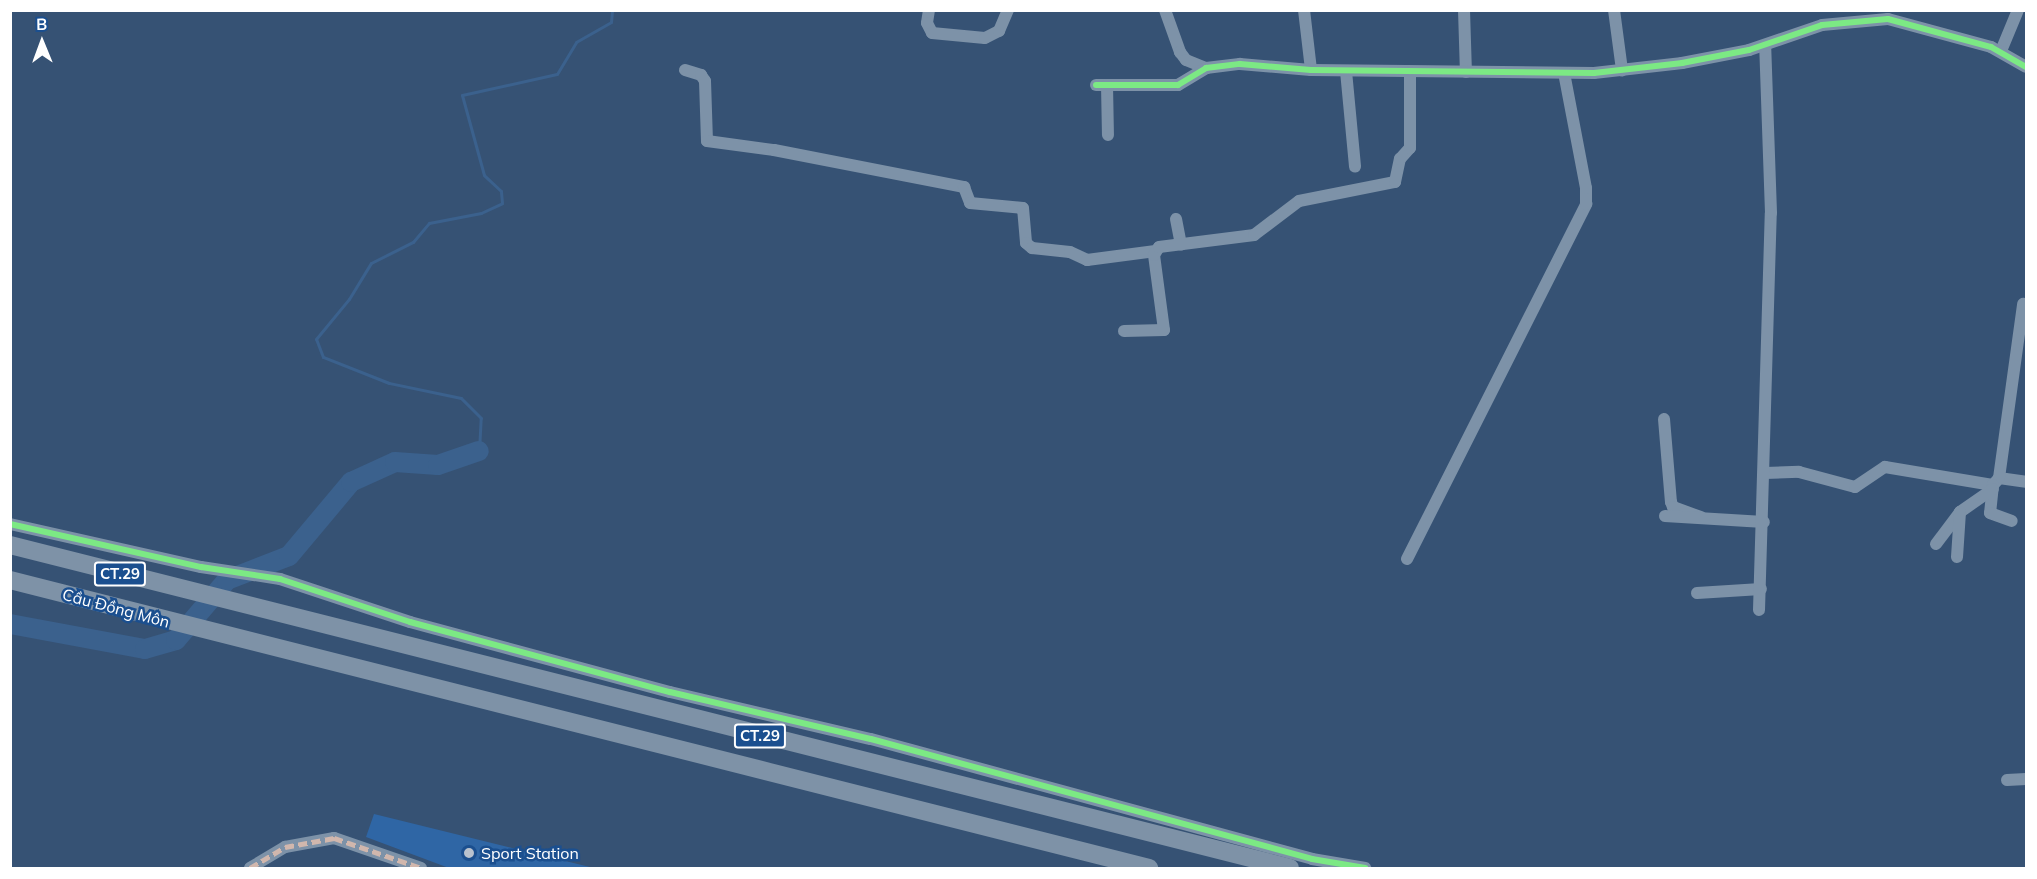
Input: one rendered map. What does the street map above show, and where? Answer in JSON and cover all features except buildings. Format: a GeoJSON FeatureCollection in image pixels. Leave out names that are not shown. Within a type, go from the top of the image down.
{"type":"FeatureCollection","features":[{"type":"Feature","properties":{"kind":"highway","name":"Cầu Đồng Môn"},"geometry":{"type":"LineString","coordinates":[[10,545],[1290,868]]}},
{"type":"Feature","properties":{"kind":"highway","name":"Cầu Đồng Môn"},"geometry":{"type":"LineString","coordinates":[[10,580],[1149,868]]}},
{"type":"Feature","properties":{"kind":"street"},"geometry":{"type":"LineString","coordinates":[[929,10],[927,23],[932,33],[985,38],[999,31],[1008,10]]}},
{"type":"Feature","properties":{"kind":"street"},"geometry":{"type":"LineString","coordinates":[[1165,10],[1180,52],[1186,60],[1206,68]]}},
{"type":"Feature","properties":{"kind":"street"},"geometry":{"type":"LineString","coordinates":[[1304,10],[1311,70]]}},
{"type":"Feature","properties":{"kind":"street"},"geometry":{"type":"LineString","coordinates":[[1464,10],[1467,72]]}},
{"type":"Feature","properties":{"kind":"street"},"geometry":{"type":"LineString","coordinates":[[1614,10],[1622,70]]}},
{"type":"Feature","properties":{"kind":"street"},"geometry":{"type":"LineString","coordinates":[[2001,51],[2018,10]]}},
{"type":"Feature","properties":{"kind":"street"},"geometry":{"type":"LineString","coordinates":[[1108,135],[1101,85],[1178,85],[1206,68],[1240,64],[1346,71],[1564,73],[1622,70],[1682,63],[1765,45],[1822,25],[1888,19],[2001,51],[2026,67]]}},
{"type":"Feature","properties":{"kind":"street"},"geometry":{"type":"LineString","coordinates":[[1759,610],[1764,522],[1771,213],[1765,45]]}},
{"type":"Feature","properties":{"kind":"street"},"geometry":{"type":"LineString","coordinates":[[686,70],[701,75],[705,81],[707,141],[774,150],[964,187],[970,203],[1023,208],[1028,247],[1074,255],[1087,260],[1155,251],[1159,247],[1254,235],[1299,201],[1395,182],[1400,159],[1410,148],[1410,72]]}},
{"type":"Feature","properties":{"kind":"street"},"geometry":{"type":"LineString","coordinates":[[1346,71],[1355,167]]}},
{"type":"Feature","properties":{"kind":"street"},"geometry":{"type":"LineString","coordinates":[[1407,559],[1586,204],[1586,188],[1564,73]]}},
{"type":"Feature","properties":{"kind":"street"},"geometry":{"type":"LineString","coordinates":[[1176,219],[1180,245]]}},
{"type":"Feature","properties":{"kind":"street"},"geometry":{"type":"LineString","coordinates":[[1124,331],[1164,329],[1155,251]]}},
{"type":"Feature","properties":{"kind":"street"},"geometry":{"type":"LineString","coordinates":[[2012,521],[1990,513],[2024,304]]}},
{"type":"Feature","properties":{"kind":"street"},"geometry":{"type":"LineString","coordinates":[[1664,419],[1671,502],[1673,507],[1701,517]]}},
{"type":"Feature","properties":{"kind":"street"},"geometry":{"type":"LineString","coordinates":[[1765,473],[1799,472],[1855,486],[1885,467],[1995,484],[2026,482]]}},
{"type":"Feature","properties":{"kind":"street"},"geometry":{"type":"LineString","coordinates":[[1936,544],[1960,512],[1995,484]]}},
{"type":"Feature","properties":{"kind":"street"},"geometry":{"type":"LineString","coordinates":[[1957,557],[1960,512]]}},
{"type":"Feature","properties":{"kind":"street"},"geometry":{"type":"LineString","coordinates":[[1665,516],[1764,522]]}},
{"type":"Feature","properties":{"kind":"street"},"geometry":{"type":"LineString","coordinates":[[10,524],[201,567],[238,572],[322,591],[393,618],[670,692],[871,739],[1312,859],[1365,868]]}},
{"type":"Feature","properties":{"kind":"street"},"geometry":{"type":"LineString","coordinates":[[1697,593],[1761,589]]}},
{"type":"Feature","properties":{"kind":"street"},"geometry":{"type":"LineString","coordinates":[[2007,780],[2026,779]]}},
{"type":"Feature","properties":{"kind":"street"},"geometry":{"type":"LineString","coordinates":[[250,868],[268,854],[303,841],[334,838],[421,868]]}},
{"type":"Feature","properties":{"kind":"shaded area","name":"Sport Station"},"geometry":{"type":"Polygon","coordinates":[[[374,814],[594,868],[449,868],[366,837],[374,814]]]}},
{"type":"Feature","properties":{"kind":"waterway"},"geometry":{"type":"LineString","coordinates":[[479,451],[481,418],[461,398],[389,383],[323,357],[316,339],[349,299],[371,263],[413,242],[429,223],[481,213],[502,203],[501,191],[484,175],[462,95],[557,74],[576,42],[611,22],[612,10]]}},
{"type":"Feature","properties":{"kind":"waterway"},"geometry":{"type":"LineString","coordinates":[[10,624],[145,649],[176,640],[227,580],[289,556],[351,482],[395,462],[438,465],[479,451]]}},
{"type":"Feature","properties":{"kind":"marked path"},"geometry":{"type":"LineString","coordinates":[[250,868],[285,847],[334,838],[421,868]]}},
{"type":"Feature","properties":{"kind":"cycle path"},"geometry":{"type":"LineString","coordinates":[[1096,85],[1178,85],[1206,68],[1240,64],[1311,70],[1594,73],[1682,63],[1749,50],[1822,25],[1888,19],[1991,47],[2026,67]]}},
{"type":"Feature","properties":{"kind":"cycle path"},"geometry":{"type":"LineString","coordinates":[[10,524],[201,567],[280,579],[410,622],[670,692],[871,739],[1312,859],[1365,868]]}},
{"type":"Feature","properties":{"kind":"place","name":"Sport Station"},"geometry":{"type":"Point","coordinates":[469,853]}}]}
